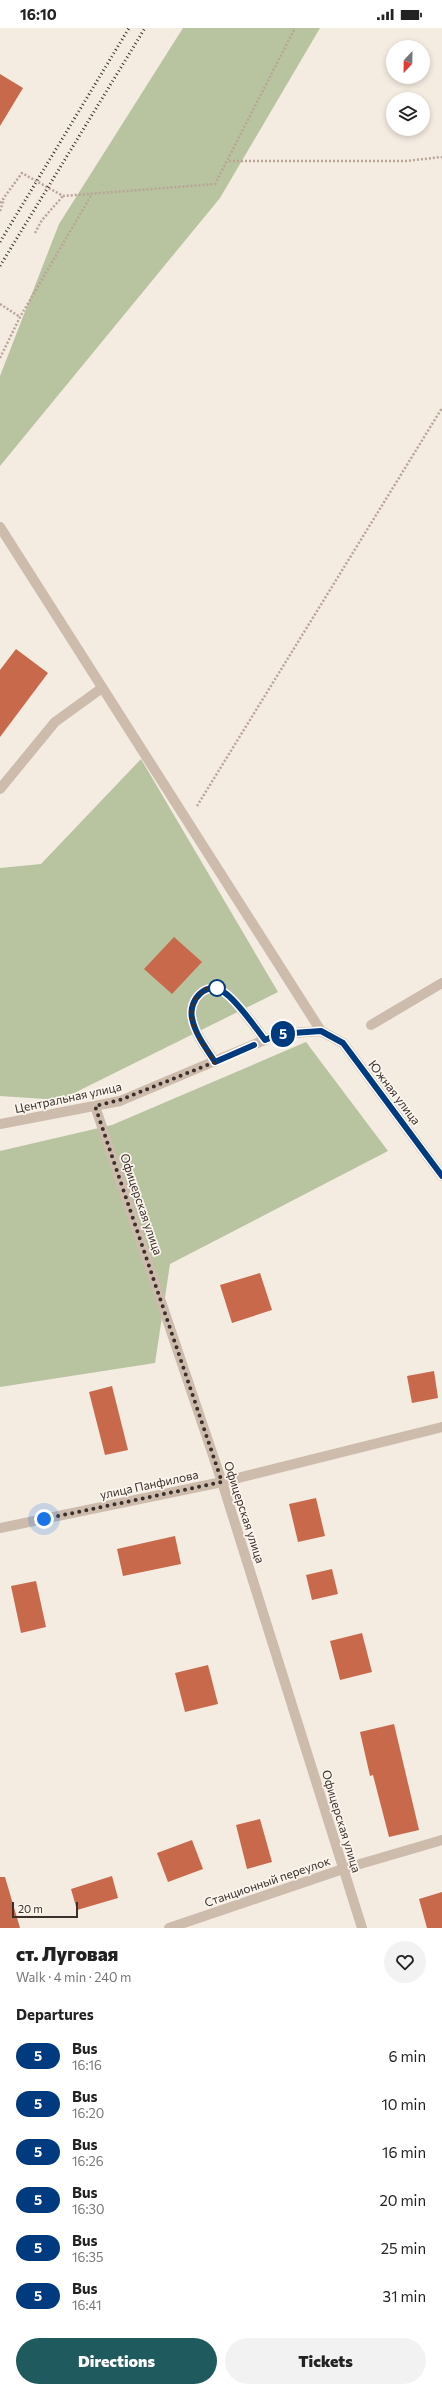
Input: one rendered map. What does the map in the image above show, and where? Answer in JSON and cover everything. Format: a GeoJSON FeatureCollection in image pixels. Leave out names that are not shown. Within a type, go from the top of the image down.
{"type":"FeatureCollection","features":[{"type":"Feature","properties":{"kind":"street"},"geometry":{"type":"LineString","coordinates":[[0,527],[321,1031]]}},
{"type":"Feature","properties":{"kind":"street"},"geometry":{"type":"LineString","coordinates":[[0,789],[55,722],[102,688]]}},
{"type":"Feature","properties":{"kind":"street"},"geometry":{"type":"LineString","coordinates":[[371,1025],[442,983]]}},
{"type":"Feature","properties":{"kind":"street"},"geometry":{"type":"LineString","coordinates":[[215,1062],[200,1039],[192,1017],[194,1002],[204,989],[213,987],[226,993],[265,1040]]}},
{"type":"Feature","properties":{"kind":"street","name":"Центральная улица"},"geometry":{"type":"LineString","coordinates":[[0,1124],[120,1100],[215,1062],[279,1034],[321,1031]]}},
{"type":"Feature","properties":{"kind":"street","name":"Южная улица"},"geometry":{"type":"LineString","coordinates":[[321,1031],[343,1043],[442,1176]]}},
{"type":"Feature","properties":{"kind":"street","name":"Офицерская улица"},"geometry":{"type":"LineString","coordinates":[[95,1106],[222,1482],[362,1928]]}},
{"type":"Feature","properties":{"kind":"street","name":"улица Панфилова"},"geometry":{"type":"LineString","coordinates":[[0,1528],[222,1482],[442,1427]]}},
{"type":"Feature","properties":{"kind":"street","name":"Станционный переулок"},"geometry":{"type":"LineString","coordinates":[[169,1928],[343,1869],[442,1840]]}},
{"type":"Feature","properties":{"kind":"path"},"geometry":{"type":"LineString","coordinates":[[0,211],[5,199],[22,173],[63,196],[215,184],[295,28]]}},
{"type":"Feature","properties":{"kind":"path"},"geometry":{"type":"LineString","coordinates":[[228,161],[406,161],[442,157]]}},
{"type":"Feature","properties":{"kind":"path"},"geometry":{"type":"LineString","coordinates":[[0,358],[20,316],[92,194]]}},
{"type":"Feature","properties":{"kind":"path"},"geometry":{"type":"LineString","coordinates":[[35,233],[42,220],[63,196]]}},
{"type":"Feature","properties":{"kind":"path"},"geometry":{"type":"LineString","coordinates":[[0,203],[5,199]]}},
{"type":"Feature","properties":{"kind":"path"},"geometry":{"type":"LineString","coordinates":[[0,304],[20,316]]}},
{"type":"Feature","properties":{"kind":"path"},"geometry":{"type":"LineString","coordinates":[[187,821],[442,408]]}},
{"type":"Feature","properties":{"kind":"green space"},"geometry":{"type":"Polygon","coordinates":[[[183,28],[320,28],[220,198],[0,466],[0,376],[59,224],[183,28]]]}},
{"type":"Feature","properties":{"kind":"green space"},"geometry":{"type":"Polygon","coordinates":[[[141,759],[278,992],[60,1100],[0,1096],[0,868],[41,864],[141,759]]]}},
{"type":"Feature","properties":{"kind":"green space"},"geometry":{"type":"Polygon","coordinates":[[[306,1042],[388,1151],[170,1264],[155,1363],[0,1387],[0,1151],[112,1125],[306,1042]]]}},
{"type":"Feature","properties":{"kind":"building"},"geometry":{"type":"Polygon","coordinates":[[[0,74],[23,88],[0,126],[0,74]]]}},
{"type":"Feature","properties":{"kind":"building"},"geometry":{"type":"Polygon","coordinates":[[[16,649],[48,673],[0,737],[0,670],[16,649]]]}},
{"type":"Feature","properties":{"kind":"building"},"geometry":{"type":"Polygon","coordinates":[[[174,937],[202,962],[172,994],[144,969],[174,937]]]}},
{"type":"Feature","properties":{"kind":"building"},"geometry":{"type":"Polygon","coordinates":[[[260,1273],[272,1310],[232,1323],[220,1285],[260,1273]]]}},
{"type":"Feature","properties":{"kind":"building"},"geometry":{"type":"Polygon","coordinates":[[[434,1371],[438,1398],[412,1403],[407,1376],[434,1371]]]}},
{"type":"Feature","properties":{"kind":"building"},"geometry":{"type":"Polygon","coordinates":[[[112,1386],[128,1450],[105,1455],[89,1392],[112,1386]]]}},
{"type":"Feature","properties":{"kind":"building"},"geometry":{"type":"Polygon","coordinates":[[[316,1498],[325,1536],[298,1542],[289,1504],[316,1498]]]}},
{"type":"Feature","properties":{"kind":"building"},"geometry":{"type":"Polygon","coordinates":[[[175,1536],[181,1564],[123,1576],[117,1549],[175,1536]]]}},
{"type":"Feature","properties":{"kind":"building"},"geometry":{"type":"Polygon","coordinates":[[[332,1569],[338,1594],[312,1600],[306,1575],[332,1569]]]}},
{"type":"Feature","properties":{"kind":"building"},"geometry":{"type":"Polygon","coordinates":[[[36,1581],[46,1627],[21,1633],[11,1586],[36,1581]]]}},
{"type":"Feature","properties":{"kind":"building"},"geometry":{"type":"Polygon","coordinates":[[[362,1633],[372,1672],[340,1680],[330,1641],[362,1633]]]}},
{"type":"Feature","properties":{"kind":"building"},"geometry":{"type":"Polygon","coordinates":[[[208,1665],[218,1704],[185,1712],[175,1673],[208,1665]]]}},
{"type":"Feature","properties":{"kind":"building"},"geometry":{"type":"Polygon","coordinates":[[[394,1724],[419,1830],[389,1837],[373,1775],[370,1776],[360,1732],[394,1724]]]}},
{"type":"Feature","properties":{"kind":"building"},"geometry":{"type":"Polygon","coordinates":[[[260,1819],[272,1862],[247,1869],[236,1825],[260,1819]]]}},
{"type":"Feature","properties":{"kind":"building"},"geometry":{"type":"Polygon","coordinates":[[[192,1840],[203,1869],[168,1882],[157,1853],[192,1840]]]}},
{"type":"Feature","properties":{"kind":"building"},"geometry":{"type":"Polygon","coordinates":[[[112,1876],[118,1898],[77,1910],[71,1889],[112,1876]]]}},
{"type":"Feature","properties":{"kind":"building"},"geometry":{"type":"Polygon","coordinates":[[[0,1877],[5,1877],[20,1928],[0,1928],[0,1877]]]}},
{"type":"Feature","properties":{"kind":"building"},"geometry":{"type":"Polygon","coordinates":[[[442,1892],[442,1928],[427,1928],[419,1899],[442,1892]]]}},
{"type":"Feature","properties":{"kind":"railway"},"geometry":{"type":"LineString","coordinates":[[0,242],[129,28]]}},
{"type":"Feature","properties":{"kind":"railway"},"geometry":{"type":"LineString","coordinates":[[0,266],[145,28]]}},
{"type":"Feature","properties":{"kind":"bus line","name":"5"},"geometry":{"type":"LineString","coordinates":[[254,1045],[215,1062],[200,1039],[192,1017],[194,1002],[204,989],[213,987],[226,993],[265,1040],[279,1034],[321,1031],[343,1043],[442,1176]]}},
{"type":"Feature","properties":{"kind":"route"},"geometry":{"type":"LineString","coordinates":[[44,1519],[222,1482],[95,1106],[120,1100],[215,1062],[200,1039],[192,1017],[194,1002],[204,989],[213,987],[217,988]]}}]}
